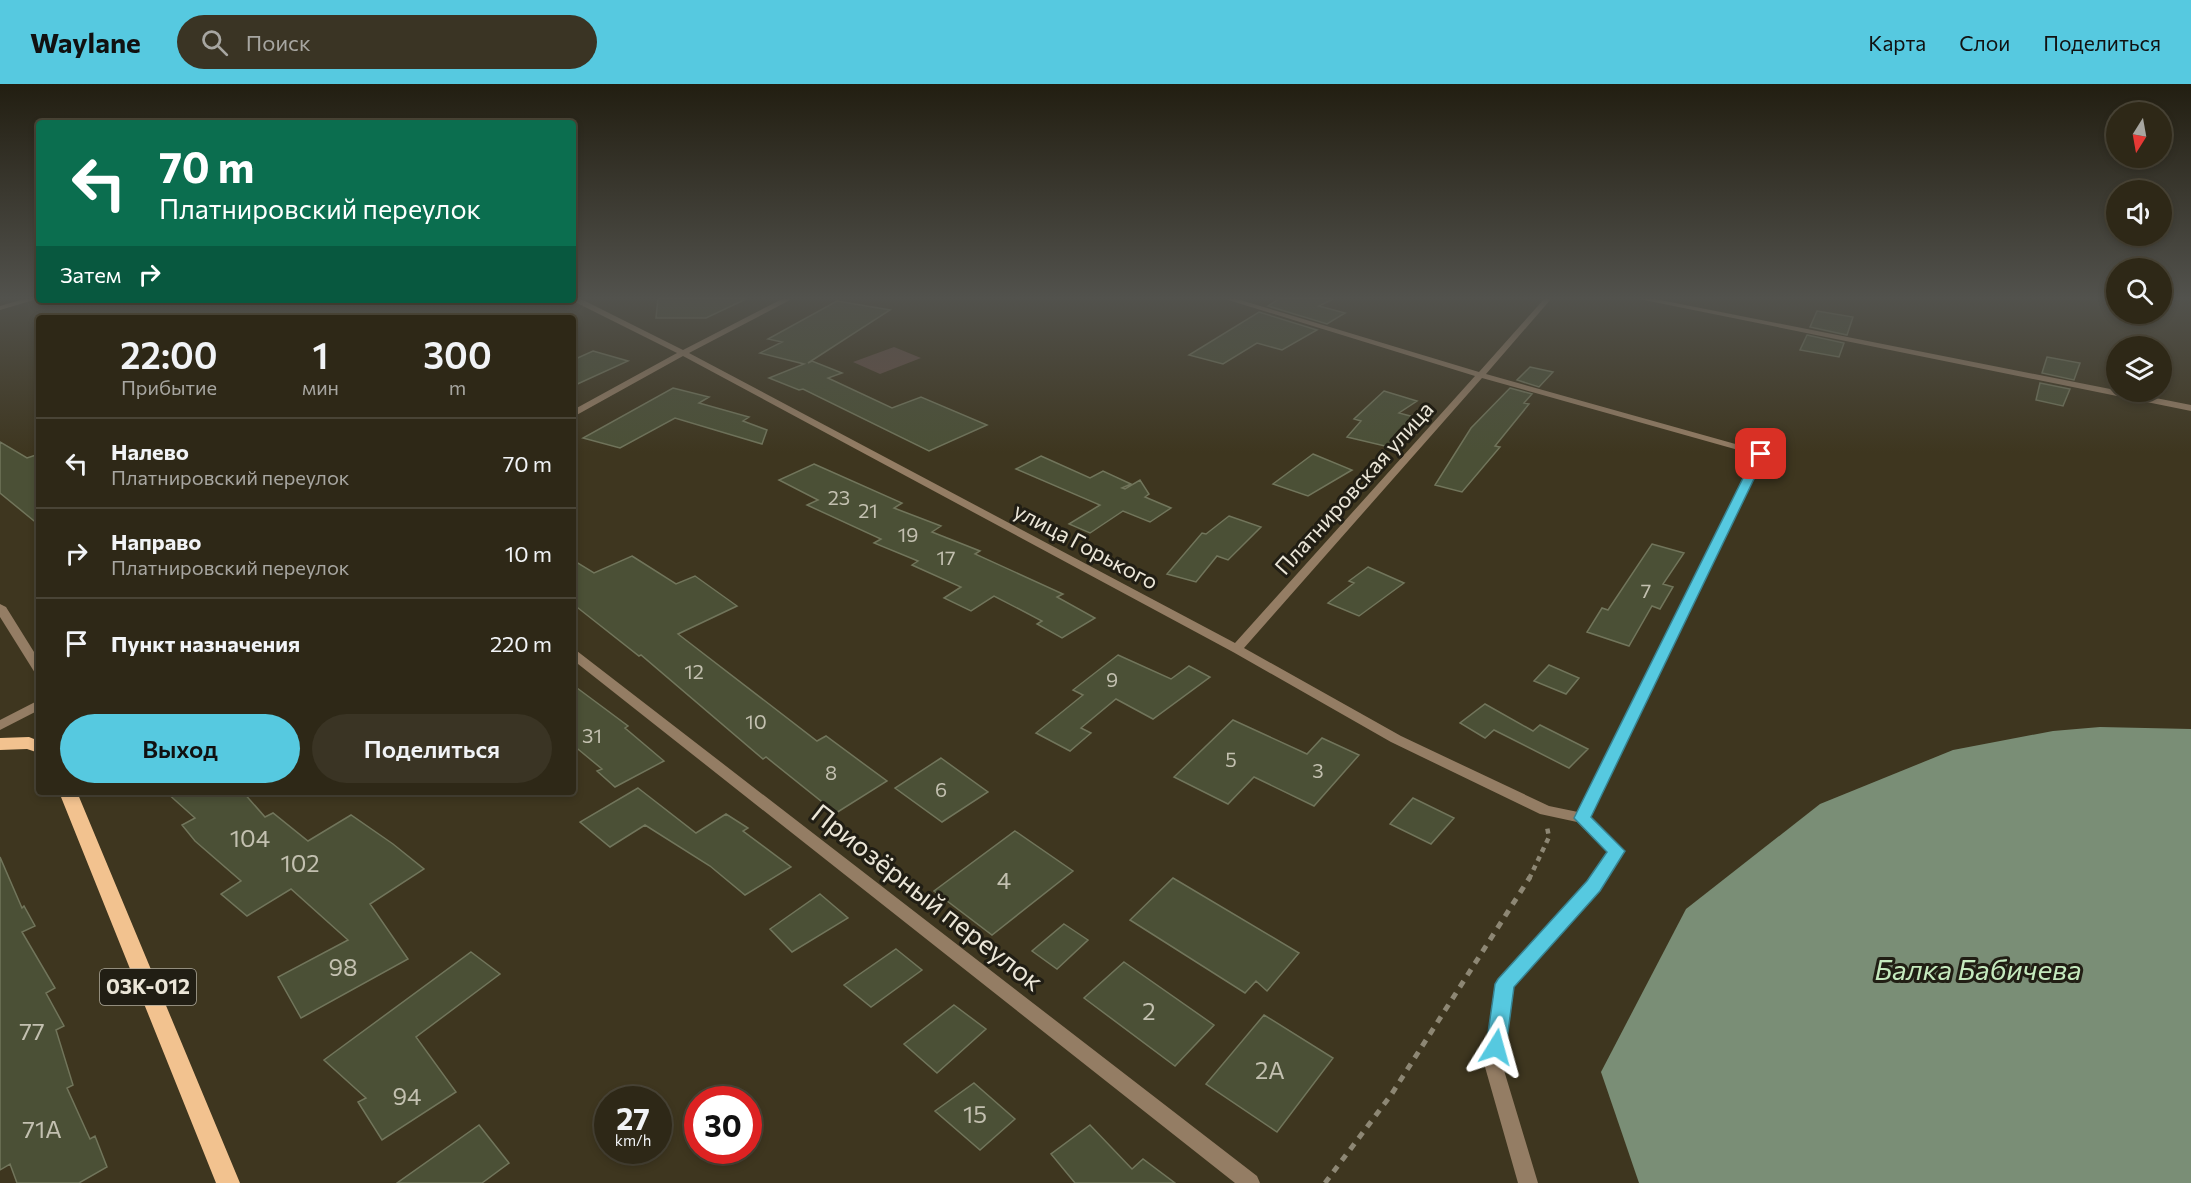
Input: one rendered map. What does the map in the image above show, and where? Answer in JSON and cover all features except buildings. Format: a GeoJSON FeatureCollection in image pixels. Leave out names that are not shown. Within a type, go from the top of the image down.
{"type":"FeatureCollection","features":[{"type":"Feature","properties":{"kind":"main road"},"geometry":{"type":"LineString","coordinates":[[0,744],[29,743],[36,746]]}},
{"type":"Feature","properties":{"kind":"main road","name":"03К-012"},"geometry":{"type":"LineString","coordinates":[[69,795],[228,1183]]}},
{"type":"Feature","properties":{"kind":"street","name":"улица Горького"},"geometry":{"type":"LineString","coordinates":[[678,350],[1237,649],[1396,739],[1545,810],[1582,818]]}},
{"type":"Feature","properties":{"kind":"street"},"geometry":{"type":"LineString","coordinates":[[576,412],[689,350]]}},
{"type":"Feature","properties":{"kind":"street"},"geometry":{"type":"LineString","coordinates":[[1399,350],[1761,454],[1582,818],[1616,851],[1594,886],[1505,984],[1494,1068],[1528,1183]]}},
{"type":"Feature","properties":{"kind":"street","name":"Платнировская улица"},"geometry":{"type":"LineString","coordinates":[[1237,649],[1503,350]]}},
{"type":"Feature","properties":{"kind":"street"},"geometry":{"type":"LineString","coordinates":[[1900,350],[2191,408]]}},
{"type":"Feature","properties":{"kind":"street"},"geometry":{"type":"LineString","coordinates":[[0,607],[36,665]]}},
{"type":"Feature","properties":{"kind":"street","name":"Приозёрный переулок"},"geometry":{"type":"LineString","coordinates":[[576,656],[1250,1183]]}},
{"type":"Feature","properties":{"kind":"street"},"geometry":{"type":"LineString","coordinates":[[0,726],[36,706]]}},
{"type":"Feature","properties":{"kind":"path"},"geometry":{"type":"LineString","coordinates":[[1325,1183],[1391,1095],[1536,867],[1549,837],[1545,810]]}},
{"type":"Feature","properties":{"kind":"shaded area"},"geometry":{"type":"Polygon","coordinates":[[[885,350],[902,350],[921,358],[880,374],[853,362],[885,350]]]}},
{"type":"Feature","properties":{"kind":"water","name":"Балка Бабичева"},"geometry":{"type":"Polygon","coordinates":[[[2100,727],[2191,729],[2191,1183],[1639,1183],[1601,1072],[1686,909],[1820,804],[1953,750],[2053,731],[2100,727]]]}},
{"type":"Feature","properties":{"kind":"route"},"geometry":{"type":"LineString","coordinates":[[1496,1047],[1505,984],[1594,886],[1616,851],[1582,818],[1761,454]]}}]}
